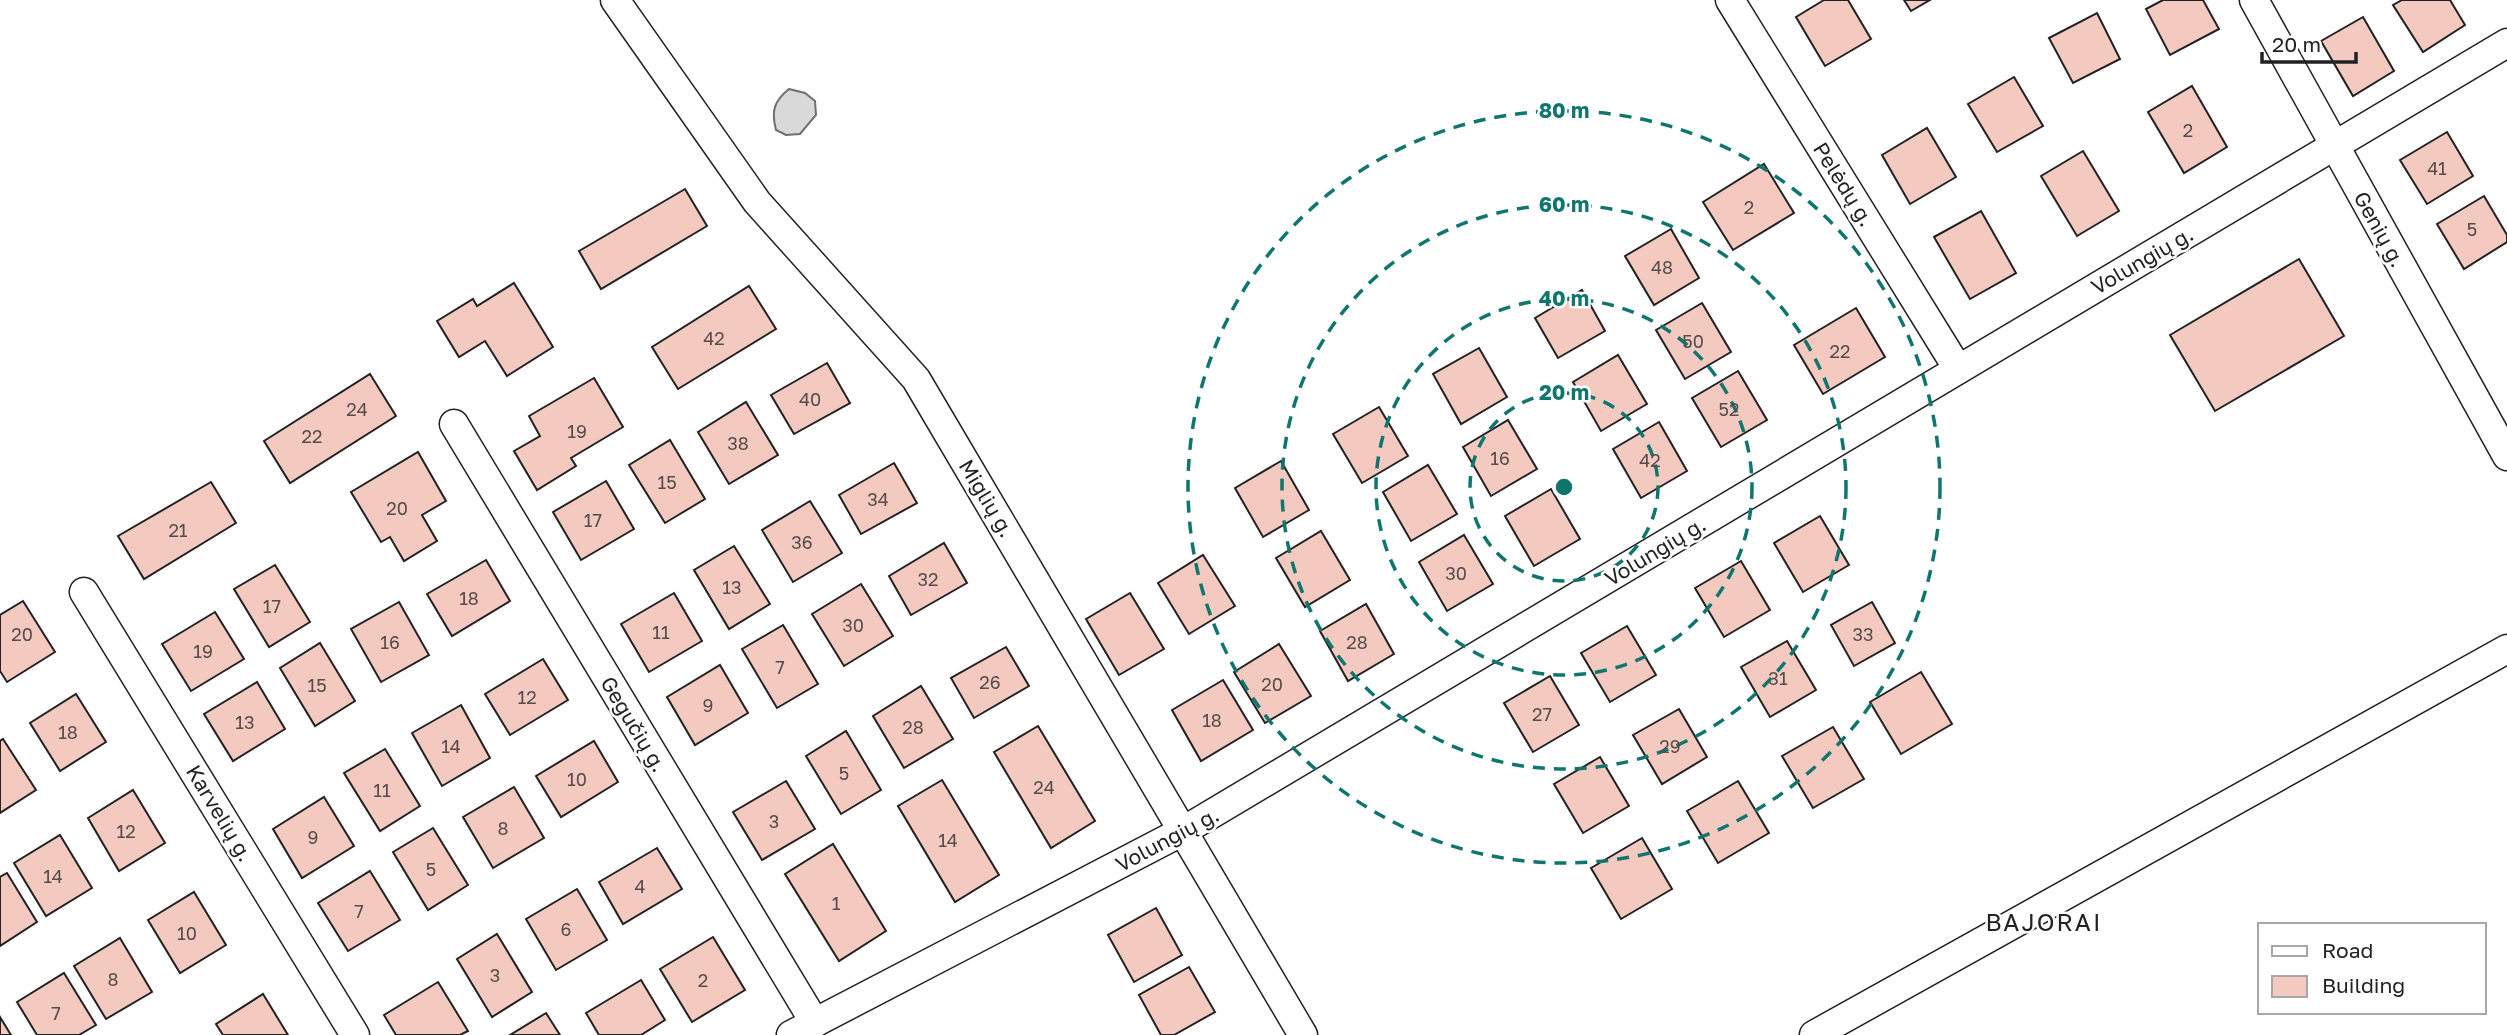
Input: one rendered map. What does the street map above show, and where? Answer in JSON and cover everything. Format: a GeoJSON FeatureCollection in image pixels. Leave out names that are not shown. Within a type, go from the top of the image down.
{"type":"FeatureCollection","features":[{"type":"Feature","properties":{"kind":"street","name":"Miglių g."},"geometry":{"type":"LineString","coordinates":[[615,0],[757,202],[916,379],[1303,1035]]}},
{"type":"Feature","properties":{"kind":"street","name":"Pelėdų g."},"geometry":{"type":"LineString","coordinates":[[1730,0],[1958,369]]}},
{"type":"Feature","properties":{"kind":"street","name":"Genių g."},"geometry":{"type":"LineString","coordinates":[[2254,0],[2507,456]]}},
{"type":"Feature","properties":{"kind":"street","name":"Volungių g."},"geometry":{"type":"LineString","coordinates":[[803,1029],[1183,831],[2507,43]]}},
{"type":"Feature","properties":{"kind":"street","name":"Gegučių g."},"geometry":{"type":"LineString","coordinates":[[454,424],[803,1029]]}},
{"type":"Feature","properties":{"kind":"street","name":"Karvelių g."},"geometry":{"type":"LineString","coordinates":[[85,592],[355,1035]]}},
{"type":"Feature","properties":{"kind":"street"},"geometry":{"type":"LineString","coordinates":[[1814,1035],[2507,649]]}},
{"type":"Feature","properties":{"kind":"shaded area"},"geometry":{"type":"Polygon","coordinates":[[[789,89],[805,93],[815,101],[816,115],[800,134],[786,135],[776,130],[775,107],[789,89]]]}},
{"type":"Feature","properties":{"kind":"building"},"geometry":{"type":"Polygon","coordinates":[[[1824,0],[1848,0],[1871,39],[1825,66],[1796,17],[1824,0]]]}},
{"type":"Feature","properties":{"kind":"building"},"geometry":{"type":"Polygon","coordinates":[[[1904,0],[1930,0],[1911,11],[1904,0]]]}},
{"type":"Feature","properties":{"kind":"building"},"geometry":{"type":"Polygon","coordinates":[[[2163,0],[2203,0],[2219,29],[2170,55],[2146,9],[2163,0]]]}},
{"type":"Feature","properties":{"kind":"building"},"geometry":{"type":"Polygon","coordinates":[[[2402,0],[2450,0],[2465,25],[2423,52],[2393,5],[2402,0]]]}},
{"type":"Feature","properties":{"kind":"building"},"geometry":{"type":"Polygon","coordinates":[[[2097,13],[2120,59],[2073,83],[2049,38],[2097,13]]]}},
{"type":"Feature","properties":{"kind":"building"},"geometry":{"type":"Polygon","coordinates":[[[2363,17],[2394,71],[2353,96],[2321,41],[2363,17]]]}},
{"type":"Feature","properties":{"kind":"building"},"geometry":{"type":"Polygon","coordinates":[[[2014,77],[2043,126],[1997,152],[1968,104],[2014,77]]]}},
{"type":"Feature","properties":{"kind":"building"},"geometry":{"type":"Polygon","coordinates":[[[2192,86],[2227,147],[2184,173],[2148,112],[2192,86]]]}},
{"type":"Feature","properties":{"kind":"building"},"geometry":{"type":"Polygon","coordinates":[[[1927,128],[1956,177],[1910,204],[1882,155],[1927,128]]]}},
{"type":"Feature","properties":{"kind":"building"},"geometry":{"type":"Polygon","coordinates":[[[2447,132],[2473,176],[2427,204],[2400,160],[2447,132]]]}},
{"type":"Feature","properties":{"kind":"building"},"geometry":{"type":"Polygon","coordinates":[[[2083,151],[2119,211],[2077,236],[2041,176],[2083,151]]]}},
{"type":"Feature","properties":{"kind":"building"},"geometry":{"type":"Polygon","coordinates":[[[1764,164],[1794,213],[1733,250],[1703,202],[1764,164]]]}},
{"type":"Feature","properties":{"kind":"building"},"geometry":{"type":"Polygon","coordinates":[[[685,189],[707,226],[601,289],[579,251],[685,189]]]}},
{"type":"Feature","properties":{"kind":"building"},"geometry":{"type":"Polygon","coordinates":[[[2484,196],[2507,235],[2507,242],[2464,269],[2437,224],[2484,196]]]}},
{"type":"Feature","properties":{"kind":"building"},"geometry":{"type":"Polygon","coordinates":[[[1981,211],[2016,273],[1970,299],[1934,237],[1981,211]]]}},
{"type":"Feature","properties":{"kind":"building"},"geometry":{"type":"Polygon","coordinates":[[[1671,229],[1699,278],[1654,305],[1625,256],[1671,229]]]}},
{"type":"Feature","properties":{"kind":"building"},"geometry":{"type":"Polygon","coordinates":[[[2299,259],[2344,336],[2215,411],[2170,335],[2299,259]]]}},
{"type":"Feature","properties":{"kind":"building"},"geometry":{"type":"Polygon","coordinates":[[[514,283],[553,347],[507,376],[485,341],[459,357],[437,321],[473,299],[477,306],[514,283]]]}},
{"type":"Feature","properties":{"kind":"building"},"geometry":{"type":"Polygon","coordinates":[[[749,286],[776,329],[678,389],[652,347],[749,286]]]}},
{"type":"Feature","properties":{"kind":"building"},"geometry":{"type":"Polygon","coordinates":[[[1582,290],[1605,331],[1558,358],[1535,318],[1582,290]]]}},
{"type":"Feature","properties":{"kind":"building"},"geometry":{"type":"Polygon","coordinates":[[[1702,303],[1731,352],[1685,379],[1656,330],[1702,303]]]}},
{"type":"Feature","properties":{"kind":"building"},"geometry":{"type":"Polygon","coordinates":[[[1856,308],[1885,357],[1823,394],[1794,345],[1856,308]]]}},
{"type":"Feature","properties":{"kind":"building"},"geometry":{"type":"Polygon","coordinates":[[[1479,348],[1507,397],[1461,424],[1433,374],[1479,348]]]}},
{"type":"Feature","properties":{"kind":"building"},"geometry":{"type":"Polygon","coordinates":[[[1618,355],[1647,404],[1601,431],[1573,382],[1618,355]]]}},
{"type":"Feature","properties":{"kind":"building"},"geometry":{"type":"Polygon","coordinates":[[[827,363],[850,403],[794,434],[771,395],[827,363]]]}},
{"type":"Feature","properties":{"kind":"building"},"geometry":{"type":"Polygon","coordinates":[[[1738,371],[1767,420],[1721,447],[1692,398],[1738,371]]]}},
{"type":"Feature","properties":{"kind":"building"},"geometry":{"type":"Polygon","coordinates":[[[370,374],[396,416],[290,483],[264,441],[370,374]]]}},
{"type":"Feature","properties":{"kind":"building"},"geometry":{"type":"Polygon","coordinates":[[[594,378],[623,427],[571,458],[576,466],[537,490],[514,451],[540,436],[529,416],[594,378]]]}},
{"type":"Feature","properties":{"kind":"building"},"geometry":{"type":"Polygon","coordinates":[[[746,402],[778,455],[729,484],[698,432],[746,402]]]}},
{"type":"Feature","properties":{"kind":"building"},"geometry":{"type":"Polygon","coordinates":[[[1379,407],[1408,456],[1362,483],[1333,434],[1379,407]]]}},
{"type":"Feature","properties":{"kind":"building"},"geometry":{"type":"Polygon","coordinates":[[[1508,420],[1537,469],[1491,496],[1463,447],[1508,420]]]}},
{"type":"Feature","properties":{"kind":"building"},"geometry":{"type":"Polygon","coordinates":[[[1659,422],[1687,471],[1641,498],[1613,449],[1659,422]]]}},
{"type":"Feature","properties":{"kind":"building"},"geometry":{"type":"Polygon","coordinates":[[[670,440],[705,499],[665,523],[629,465],[670,440]]]}},
{"type":"Feature","properties":{"kind":"building"},"geometry":{"type":"Polygon","coordinates":[[[418,452],[446,501],[422,515],[437,541],[404,561],[390,537],[381,542],[351,492],[418,452]]]}},
{"type":"Feature","properties":{"kind":"building"},"geometry":{"type":"Polygon","coordinates":[[[1281,461],[1309,510],[1263,537],[1235,488],[1281,461]]]}},
{"type":"Feature","properties":{"kind":"building"},"geometry":{"type":"Polygon","coordinates":[[[894,463],[917,503],[861,534],[839,495],[894,463]]]}},
{"type":"Feature","properties":{"kind":"building"},"geometry":{"type":"Polygon","coordinates":[[[1428,465],[1457,514],[1411,541],[1383,492],[1428,465]]]}},
{"type":"Feature","properties":{"kind":"building"},"geometry":{"type":"Polygon","coordinates":[[[606,481],[634,529],[581,560],[553,512],[606,481]]]}},
{"type":"Feature","properties":{"kind":"building"},"geometry":{"type":"Polygon","coordinates":[[[211,482],[236,523],[144,579],[118,536],[211,482]]]}},
{"type":"Feature","properties":{"kind":"building"},"geometry":{"type":"Polygon","coordinates":[[[1551,489],[1580,539],[1534,566],[1505,516],[1551,489]]]}},
{"type":"Feature","properties":{"kind":"building"},"geometry":{"type":"Polygon","coordinates":[[[810,501],[842,553],[793,582],[762,530],[810,501]]]}},
{"type":"Feature","properties":{"kind":"building"},"geometry":{"type":"Polygon","coordinates":[[[1820,516],[1849,565],[1803,592],[1774,543],[1820,516]]]}},
{"type":"Feature","properties":{"kind":"building"},"geometry":{"type":"Polygon","coordinates":[[[1321,531],[1350,580],[1305,607],[1276,558],[1321,531]]]}},
{"type":"Feature","properties":{"kind":"building"},"geometry":{"type":"Polygon","coordinates":[[[1464,535],[1493,584],[1447,611],[1419,562],[1464,535]]]}},
{"type":"Feature","properties":{"kind":"building"},"geometry":{"type":"Polygon","coordinates":[[[944,543],[967,583],[911,615],[889,576],[944,543]]]}},
{"type":"Feature","properties":{"kind":"building"},"geometry":{"type":"Polygon","coordinates":[[[734,546],[770,604],[729,629],[694,570],[734,546]]]}},
{"type":"Feature","properties":{"kind":"building"},"geometry":{"type":"Polygon","coordinates":[[[1203,555],[1235,606],[1189,634],[1158,583],[1203,555]]]}},
{"type":"Feature","properties":{"kind":"building"},"geometry":{"type":"Polygon","coordinates":[[[486,560],[510,601],[452,636],[427,594],[486,560]]]}},
{"type":"Feature","properties":{"kind":"building"},"geometry":{"type":"Polygon","coordinates":[[[1741,561],[1770,610],[1724,637],[1695,588],[1741,561]]]}},
{"type":"Feature","properties":{"kind":"building"},"geometry":{"type":"Polygon","coordinates":[[[275,565],[310,622],[269,647],[234,589],[275,565]]]}},
{"type":"Feature","properties":{"kind":"building"},"geometry":{"type":"Polygon","coordinates":[[[861,584],[893,636],[844,666],[812,614],[861,584]]]}},
{"type":"Feature","properties":{"kind":"building"},"geometry":{"type":"Polygon","coordinates":[[[674,593],[702,641],[649,672],[621,624],[674,593]]]}},
{"type":"Feature","properties":{"kind":"building"},"geometry":{"type":"Polygon","coordinates":[[[1130,593],[1164,649],[1119,675],[1086,619],[1130,593]]]}},
{"type":"Feature","properties":{"kind":"building"},"geometry":{"type":"Polygon","coordinates":[[[23,601],[55,652],[7,682],[0,671],[0,615],[23,601]]]}},
{"type":"Feature","properties":{"kind":"building"},"geometry":{"type":"Polygon","coordinates":[[[399,602],[429,655],[381,682],[351,629],[399,602]]]}},
{"type":"Feature","properties":{"kind":"building"},"geometry":{"type":"Polygon","coordinates":[[[1872,602],[1895,643],[1854,666],[1831,625],[1872,602]]]}},
{"type":"Feature","properties":{"kind":"building"},"geometry":{"type":"Polygon","coordinates":[[[1366,604],[1394,654],[1348,681],[1320,631],[1366,604]]]}},
{"type":"Feature","properties":{"kind":"building"},"geometry":{"type":"Polygon","coordinates":[[[215,612],[244,659],[191,691],[162,644],[215,612]]]}},
{"type":"Feature","properties":{"kind":"building"},"geometry":{"type":"Polygon","coordinates":[[[783,625],[818,684],[777,708],[742,649],[783,625]]]}},
{"type":"Feature","properties":{"kind":"building"},"geometry":{"type":"Polygon","coordinates":[[[1627,626],[1656,675],[1610,702],[1581,653],[1627,626]]]}},
{"type":"Feature","properties":{"kind":"building"},"geometry":{"type":"Polygon","coordinates":[[[1787,641],[1816,690],[1770,717],[1741,667],[1787,641]]]}},
{"type":"Feature","properties":{"kind":"building"},"geometry":{"type":"Polygon","coordinates":[[[320,643],[355,701],[315,726],[280,668],[320,643]]]}},
{"type":"Feature","properties":{"kind":"building"},"geometry":{"type":"Polygon","coordinates":[[[1279,644],[1311,696],[1265,723],[1234,672],[1279,644]]]}},
{"type":"Feature","properties":{"kind":"building"},"geometry":{"type":"Polygon","coordinates":[[[1006,647],[1029,686],[974,718],[951,678],[1006,647]]]}},
{"type":"Feature","properties":{"kind":"building"},"geometry":{"type":"Polygon","coordinates":[[[543,659],[568,700],[510,735],[485,694],[543,659]]]}},
{"type":"Feature","properties":{"kind":"building"},"geometry":{"type":"Polygon","coordinates":[[[720,665],[748,713],[695,745],[667,697],[720,665]]]}},
{"type":"Feature","properties":{"kind":"building"},"geometry":{"type":"Polygon","coordinates":[[[1921,672],[1952,724],[1901,754],[1870,702],[1921,672]]]}},
{"type":"Feature","properties":{"kind":"building"},"geometry":{"type":"Polygon","coordinates":[[[1550,676],[1579,725],[1533,752],[1504,703],[1550,676]]]}},
{"type":"Feature","properties":{"kind":"building"},"geometry":{"type":"Polygon","coordinates":[[[1223,680],[1253,730],[1201,761],[1172,710],[1223,680]]]}},
{"type":"Feature","properties":{"kind":"building"},"geometry":{"type":"Polygon","coordinates":[[[257,682],[285,729],[233,761],[204,714],[257,682]]]}},
{"type":"Feature","properties":{"kind":"building"},"geometry":{"type":"Polygon","coordinates":[[[921,686],[953,739],[904,768],[873,716],[921,686]]]}},
{"type":"Feature","properties":{"kind":"building"},"geometry":{"type":"Polygon","coordinates":[[[76,694],[106,742],[60,771],[30,723],[76,694]]]}},
{"type":"Feature","properties":{"kind":"building"},"geometry":{"type":"Polygon","coordinates":[[[461,705],[490,758],[442,786],[412,733],[461,705]]]}},
{"type":"Feature","properties":{"kind":"building"},"geometry":{"type":"Polygon","coordinates":[[[1679,709],[1707,757],[1662,784],[1633,735],[1679,709]]]}},
{"type":"Feature","properties":{"kind":"building"},"geometry":{"type":"Polygon","coordinates":[[[1038,726],[1095,821],[1051,848],[994,752],[1038,726]]]}},
{"type":"Feature","properties":{"kind":"building"},"geometry":{"type":"Polygon","coordinates":[[[1833,727],[1864,779],[1813,808],[1782,756],[1833,727]]]}},
{"type":"Feature","properties":{"kind":"building"},"geometry":{"type":"Polygon","coordinates":[[[846,731],[881,790],[841,814],[806,756],[846,731]]]}},
{"type":"Feature","properties":{"kind":"building"},"geometry":{"type":"Polygon","coordinates":[[[3,739],[36,790],[0,813],[0,741],[3,739]]]}},
{"type":"Feature","properties":{"kind":"building"},"geometry":{"type":"Polygon","coordinates":[[[594,741],[618,782],[561,817],[536,776],[594,741]]]}},
{"type":"Feature","properties":{"kind":"building"},"geometry":{"type":"Polygon","coordinates":[[[385,749],[420,806],[380,831],[344,773],[385,749]]]}},
{"type":"Feature","properties":{"kind":"building"},"geometry":{"type":"Polygon","coordinates":[[[1600,757],[1629,806],[1583,833],[1554,784],[1600,757]]]}},
{"type":"Feature","properties":{"kind":"building"},"geometry":{"type":"Polygon","coordinates":[[[942,780],[999,875],[955,902],[898,806],[942,780]]]}},
{"type":"Feature","properties":{"kind":"building"},"geometry":{"type":"Polygon","coordinates":[[[786,781],[815,829],[762,860],[733,812],[786,781]]]}},
{"type":"Feature","properties":{"kind":"building"},"geometry":{"type":"Polygon","coordinates":[[[1738,781],[1769,833],[1718,863],[1687,811],[1738,781]]]}},
{"type":"Feature","properties":{"kind":"building"},"geometry":{"type":"Polygon","coordinates":[[[514,787],[544,838],[493,868],[463,817],[514,787]]]}},
{"type":"Feature","properties":{"kind":"building"},"geometry":{"type":"Polygon","coordinates":[[[133,790],[165,843],[119,871],[88,818],[133,790]]]}},
{"type":"Feature","properties":{"kind":"building"},"geometry":{"type":"Polygon","coordinates":[[[324,797],[354,846],[302,878],[273,829],[324,797]]]}},
{"type":"Feature","properties":{"kind":"building"},"geometry":{"type":"Polygon","coordinates":[[[433,828],[468,885],[428,910],[393,852],[433,828]]]}},
{"type":"Feature","properties":{"kind":"building"},"geometry":{"type":"Polygon","coordinates":[[[60,835],[92,888],[46,916],[14,863],[60,835]]]}},
{"type":"Feature","properties":{"kind":"building"},"geometry":{"type":"Polygon","coordinates":[[[1642,838],[1672,889],[1621,919],[1591,868],[1642,838]]]}},
{"type":"Feature","properties":{"kind":"building"},"geometry":{"type":"Polygon","coordinates":[[[833,844],[886,931],[839,961],[785,874],[833,844]]]}},
{"type":"Feature","properties":{"kind":"building"},"geometry":{"type":"Polygon","coordinates":[[[657,848],[682,889],[623,924],[599,882],[657,848]]]}},
{"type":"Feature","properties":{"kind":"building"},"geometry":{"type":"Polygon","coordinates":[[[370,871],[400,920],[348,951],[318,903],[370,871]]]}},
{"type":"Feature","properties":{"kind":"building"},"geometry":{"type":"Polygon","coordinates":[[[7,873],[37,922],[0,946],[0,877],[7,873]]]}},
{"type":"Feature","properties":{"kind":"building"},"geometry":{"type":"Polygon","coordinates":[[[577,889],[607,940],[556,970],[526,919],[577,889]]]}},
{"type":"Feature","properties":{"kind":"building"},"geometry":{"type":"Polygon","coordinates":[[[194,892],[226,945],[180,973],[148,920],[194,892]]]}},
{"type":"Feature","properties":{"kind":"building"},"geometry":{"type":"Polygon","coordinates":[[[1156,908],[1182,955],[1134,982],[1108,935],[1156,908]]]}},
{"type":"Feature","properties":{"kind":"building"},"geometry":{"type":"Polygon","coordinates":[[[497,934],[532,992],[492,1017],[457,959],[497,934]]]}},
{"type":"Feature","properties":{"kind":"building"},"geometry":{"type":"Polygon","coordinates":[[[713,937],[745,990],[692,1022],[660,969],[713,937]]]}},
{"type":"Feature","properties":{"kind":"building"},"geometry":{"type":"Polygon","coordinates":[[[120,938],[152,992],[106,1019],[74,966],[120,938]]]}},
{"type":"Feature","properties":{"kind":"building"},"geometry":{"type":"Polygon","coordinates":[[[1189,967],[1215,1012],[1174,1035],[1161,1035],[1139,995],[1189,967]]]}},
{"type":"Feature","properties":{"kind":"building"},"geometry":{"type":"Polygon","coordinates":[[[64,973],[96,1025],[79,1035],[37,1035],[17,1002],[64,973]]]}},
{"type":"Feature","properties":{"kind":"building"},"geometry":{"type":"Polygon","coordinates":[[[641,980],[665,1020],[641,1035],[599,1035],[586,1013],[641,980]]]}},
{"type":"Feature","properties":{"kind":"building"},"geometry":{"type":"Polygon","coordinates":[[[438,982],[468,1031],[460,1035],[396,1035],[384,1015],[438,982]]]}},
{"type":"Feature","properties":{"kind":"building"},"geometry":{"type":"Polygon","coordinates":[[[263,994],[288,1035],[223,1035],[216,1024],[263,994]]]}},
{"type":"Feature","properties":{"kind":"building"},"geometry":{"type":"Polygon","coordinates":[[[546,1013],[560,1035],[510,1035],[546,1013]]]}},
{"type":"Feature","properties":{"kind":"building"},"geometry":{"type":"Polygon","coordinates":[[[0,1017],[11,1035],[0,1035],[0,1017]]]}},
{"type":"Feature","properties":{"kind":"district","name":"BAJORAI"},"geometry":{"type":"Point","coordinates":[2044,921]}}]}
